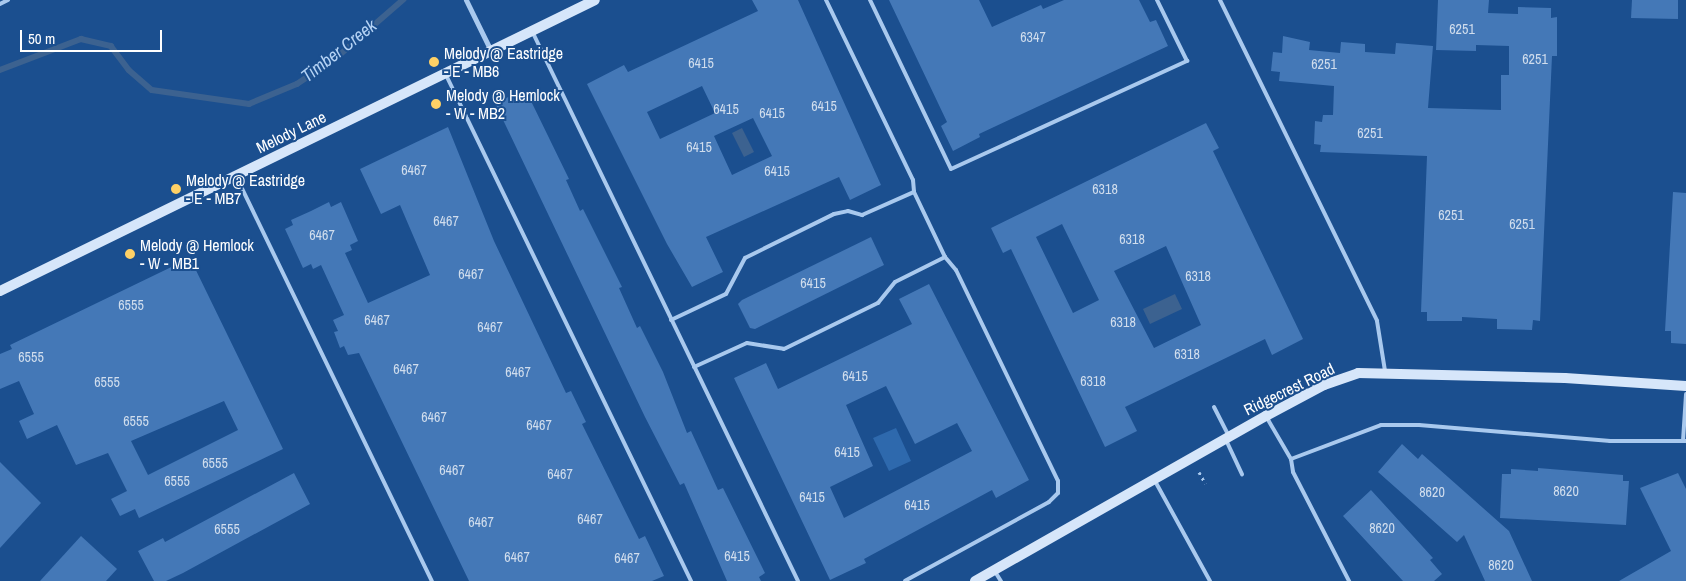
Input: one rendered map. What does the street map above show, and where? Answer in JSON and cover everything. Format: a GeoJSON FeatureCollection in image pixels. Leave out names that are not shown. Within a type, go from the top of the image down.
{"type":"FeatureCollection","features":[{"type":"Feature","properties":{"kind":"street"},"geometry":{"type":"LineString","coordinates":[[466,0],[491,51]]}},
{"type":"Feature","properties":{"kind":"street","name":"Melody Lane"},"geometry":{"type":"LineString","coordinates":[[0,291],[596,0]]}},
{"type":"Feature","properties":{"kind":"street","name":"Ridgecrest Road"},"geometry":{"type":"LineString","coordinates":[[975,581],[1227,437],[1324,385],[1358,373],[1385,371],[1686,386]]}},
{"type":"Feature","properties":{"kind":"lane"},"geometry":{"type":"LineString","coordinates":[[0,4],[8,0]]}},
{"type":"Feature","properties":{"kind":"lane"},"geometry":{"type":"LineString","coordinates":[[826,0],[913,180],[914,192],[945,257],[956,270],[1058,481],[1058,493],[1049,502],[905,581]]}},
{"type":"Feature","properties":{"kind":"lane"},"geometry":{"type":"LineString","coordinates":[[870,0],[952,169],[1187,61],[1157,0]]}},
{"type":"Feature","properties":{"kind":"lane"},"geometry":{"type":"LineString","coordinates":[[1220,0],[1377,321],[1385,371]]}},
{"type":"Feature","properties":{"kind":"lane"},"geometry":{"type":"LineString","coordinates":[[532,31],[798,581]]}},
{"type":"Feature","properties":{"kind":"lane"},"geometry":{"type":"LineString","coordinates":[[445,73],[691,581]]}},
{"type":"Feature","properties":{"kind":"lane"},"geometry":{"type":"LineString","coordinates":[[236,176],[432,581]]}},
{"type":"Feature","properties":{"kind":"lane"},"geometry":{"type":"LineString","coordinates":[[672,320],[726,294],[745,258],[834,214],[848,211],[862,215],[914,192]]}},
{"type":"Feature","properties":{"kind":"lane"},"geometry":{"type":"LineString","coordinates":[[694,367],[748,343],[784,349],[878,304],[895,282],[945,257]]}},
{"type":"Feature","properties":{"kind":"lane"},"geometry":{"type":"LineString","coordinates":[[1291,459],[1381,425],[1419,425],[1610,441],[1684,441],[1686,394]]}},
{"type":"Feature","properties":{"kind":"lane"},"geometry":{"type":"LineString","coordinates":[[1214,407],[1242,474]]}},
{"type":"Feature","properties":{"kind":"lane"},"geometry":{"type":"LineString","coordinates":[[1266,416],[1291,459],[1294,472],[1349,581]]}},
{"type":"Feature","properties":{"kind":"lane"},"geometry":{"type":"LineString","coordinates":[[1154,480],[1210,581]]}},
{"type":"Feature","properties":{"kind":"lane"},"geometry":{"type":"LineString","coordinates":[[994,570],[1000,581]]}},
{"type":"Feature","properties":{"kind":"path"},"geometry":{"type":"LineString","coordinates":[[1198,472],[1205,484]]}},
{"type":"Feature","properties":{"kind":"shaded area"},"geometry":{"type":"Polygon","coordinates":[[[742,128],[754,152],[744,157],[732,133],[742,128]]]}},
{"type":"Feature","properties":{"kind":"shaded area"},"geometry":{"type":"Polygon","coordinates":[[[1175,294],[1182,309],[1150,324],[1143,309],[1175,294]]]}},
{"type":"Feature","properties":{"kind":"shaded area"},"geometry":{"type":"Polygon","coordinates":[[[896,428],[911,461],[889,471],[873,438],[896,428]]]}},
{"type":"Feature","properties":{"kind":"building"},"geometry":{"type":"Polygon","coordinates":[[[752,0],[798,0],[881,185],[850,200],[839,177],[706,237],[723,272],[692,287],[667,244],[587,84],[624,65],[628,72],[758,11],[752,0]],[[702,86],[647,112],[660,139],[715,113],[702,86]],[[753,118],[714,136],[732,175],[772,156],[753,118]]]}},
{"type":"Feature","properties":{"kind":"building"},"geometry":{"type":"Polygon","coordinates":[[[889,0],[979,0],[992,27],[1041,5],[1043,9],[1064,0],[1139,0],[1150,22],[1156,20],[1168,46],[979,134],[980,137],[953,151],[941,126],[947,122],[889,0]]]}},
{"type":"Feature","properties":{"kind":"building"},"geometry":{"type":"Polygon","coordinates":[[[1438,0],[1489,0],[1488,13],[1518,14],[1518,7],[1551,8],[1551,18],[1557,17],[1557,56],[1552,56],[1540,321],[1533,320],[1532,330],[1497,329],[1497,319],[1462,317],[1462,321],[1427,321],[1427,312],[1421,312],[1427,156],[1320,152],[1321,145],[1314,144],[1315,121],[1322,122],[1323,115],[1333,115],[1334,86],[1279,81],[1280,72],[1271,71],[1273,52],[1282,53],[1283,36],[1310,42],[1309,50],[1340,53],[1341,42],[1365,44],[1365,52],[1395,54],[1396,43],[1433,46],[1428,108],[1501,110],[1501,75],[1509,75],[1509,46],[1476,45],[1476,51],[1436,50],[1438,0]]]}},
{"type":"Feature","properties":{"kind":"building"},"geometry":{"type":"Polygon","coordinates":[[[1632,0],[1678,0],[1678,19],[1631,18],[1632,0]]]}},
{"type":"Feature","properties":{"kind":"building"},"geometry":{"type":"Polygon","coordinates":[[[522,91],[527,103],[531,101],[569,179],[566,180],[580,211],[583,209],[622,287],[619,288],[637,328],[640,326],[663,372],[687,433],[691,431],[718,490],[723,488],[765,573],[759,577],[761,581],[727,581],[684,483],[680,485],[645,417],[495,103],[522,91]]]}},
{"type":"Feature","properties":{"kind":"building"},"geometry":{"type":"Polygon","coordinates":[[[1206,123],[1219,148],[1213,151],[1303,339],[1272,355],[1265,339],[1125,407],[1137,431],[1105,447],[1011,249],[1003,253],[991,228],[1206,123]],[[1062,224],[1036,237],[1073,313],[1099,300],[1062,224]],[[1166,246],[1114,271],[1154,348],[1201,325],[1166,246]]]}},
{"type":"Feature","properties":{"kind":"building"},"geometry":{"type":"Polygon","coordinates":[[[448,127],[494,241],[566,393],[571,391],[586,422],[582,424],[639,539],[645,536],[664,576],[652,581],[469,581],[359,353],[348,355],[344,346],[340,348],[334,332],[338,331],[333,320],[344,315],[321,265],[313,269],[311,264],[303,268],[285,229],[293,225],[291,220],[329,202],[331,207],[341,202],[358,241],[350,245],[352,250],[345,253],[368,303],[430,275],[400,205],[381,214],[360,169],[448,127]]]}},
{"type":"Feature","properties":{"kind":"building"},"geometry":{"type":"Polygon","coordinates":[[[1673,192],[1686,193],[1686,344],[1671,343],[1671,331],[1665,331],[1673,192]]]}},
{"type":"Feature","properties":{"kind":"building"},"geometry":{"type":"Polygon","coordinates":[[[871,237],[884,265],[755,329],[750,328],[738,304],[742,300],[871,237]]]}},
{"type":"Feature","properties":{"kind":"building"},"geometry":{"type":"Polygon","coordinates":[[[190,258],[283,449],[139,518],[135,509],[120,516],[111,499],[127,491],[108,453],[76,465],[57,425],[27,439],[19,421],[34,414],[19,381],[0,389],[0,354],[12,349],[10,345],[190,258]],[[224,401],[131,441],[148,475],[238,430],[224,401]]]}},
{"type":"Feature","properties":{"kind":"building"},"geometry":{"type":"Polygon","coordinates":[[[929,284],[1029,480],[996,498],[992,490],[864,559],[866,563],[830,580],[734,378],[766,363],[778,389],[912,324],[899,299],[929,284]],[[886,386],[846,405],[873,466],[830,487],[844,518],[972,451],[957,423],[915,444],[886,386]]]}},
{"type":"Feature","properties":{"kind":"building"},"geometry":{"type":"Polygon","coordinates":[[[1402,444],[1418,459],[1422,454],[1509,531],[1532,581],[1485,581],[1464,535],[1457,542],[1378,472],[1402,444]]]}},
{"type":"Feature","properties":{"kind":"building"},"geometry":{"type":"Polygon","coordinates":[[[0,462],[41,503],[0,548],[0,462]]]}},
{"type":"Feature","properties":{"kind":"building"},"geometry":{"type":"Polygon","coordinates":[[[1538,468],[1623,475],[1623,481],[1629,481],[1626,525],[1500,518],[1502,474],[1511,474],[1511,469],[1538,471],[1538,468]]]}},
{"type":"Feature","properties":{"kind":"building"},"geometry":{"type":"Polygon","coordinates":[[[294,473],[310,504],[183,573],[166,581],[154,581],[138,551],[163,538],[165,542],[294,473]]]}},
{"type":"Feature","properties":{"kind":"building"},"geometry":{"type":"Polygon","coordinates":[[[1678,473],[1686,489],[1686,581],[1619,581],[1671,551],[1640,488],[1678,473]]]}},
{"type":"Feature","properties":{"kind":"building"},"geometry":{"type":"Polygon","coordinates":[[[1371,490],[1433,558],[1430,560],[1442,574],[1434,581],[1403,581],[1343,516],[1371,490]]]}},
{"type":"Feature","properties":{"kind":"building"},"geometry":{"type":"Polygon","coordinates":[[[81,536],[117,569],[106,581],[40,581],[81,536]]]}},
{"type":"Feature","properties":{"kind":"waterway","name":"Timber Creek"},"geometry":{"type":"LineString","coordinates":[[0,70],[81,39],[111,46],[129,70],[152,90],[249,104],[297,84],[336,58],[403,0]]}},
{"type":"Feature","properties":{"kind":"place","name":"Melody @ Eastridge - E - MB6"},"geometry":{"type":"Point","coordinates":[434,62]}},
{"type":"Feature","properties":{"kind":"place","name":"Melody @ Hemlock - W - MB2"},"geometry":{"type":"Point","coordinates":[436,104]}},
{"type":"Feature","properties":{"kind":"place","name":"Melody @ Eastridge - E - MB7"},"geometry":{"type":"Point","coordinates":[176,189]}},
{"type":"Feature","properties":{"kind":"place","name":"Melody @ Hemlock - W - MB1"},"geometry":{"type":"Point","coordinates":[130,254]}}]}
